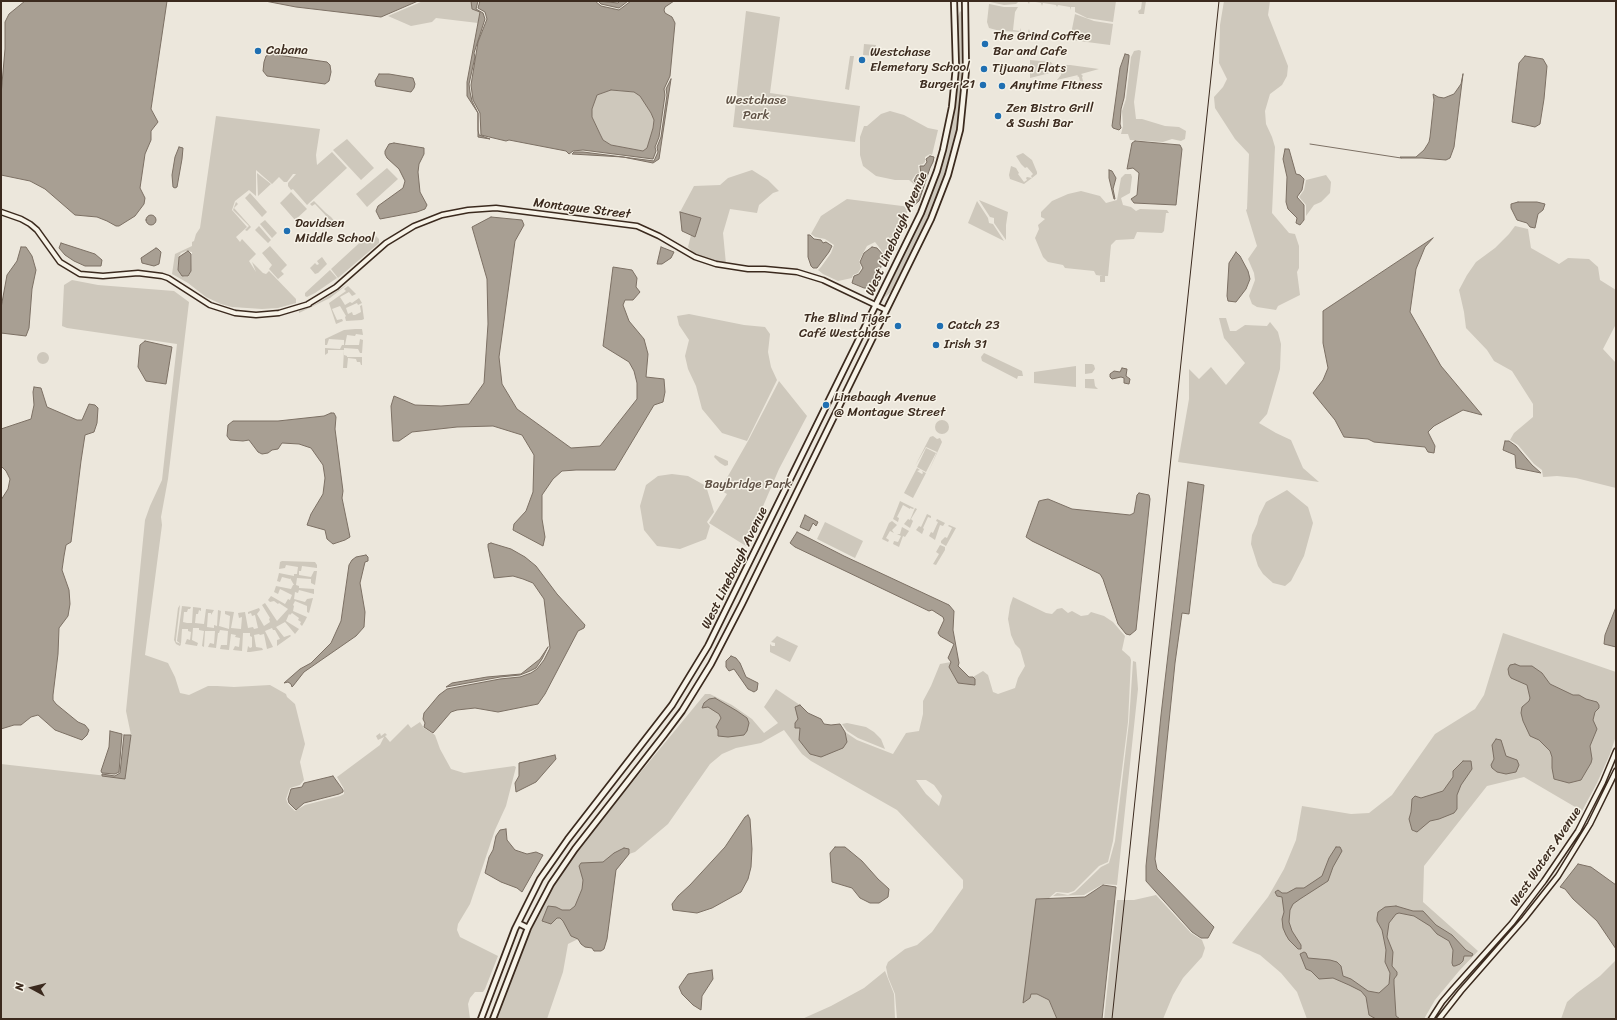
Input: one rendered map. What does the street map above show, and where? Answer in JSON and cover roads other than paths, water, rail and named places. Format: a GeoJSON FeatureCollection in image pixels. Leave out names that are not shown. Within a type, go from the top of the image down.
{"type":"FeatureCollection","features":[{"type":"Feature","properties":{"kind":"main road","name":"West Linebaugh Avenue"},"geometry":{"type":"LineString","coordinates":[[481,1019],[518,923],[530,898],[553,860],[653,731],[695,670],[725,614],[928,197],[943,150],[952,107],[956,67],[954,1]]}},
{"type":"Feature","properties":{"kind":"main road","name":"West Linebaugh Avenue"},"geometry":{"type":"LineString","coordinates":[[493,1019],[528,928],[562,866],[664,736],[711,664],[742,604],[940,197],[948,175],[960,130],[966,70],[965,1]]}},
{"type":"Feature","properties":{"kind":"main road"},"geometry":{"type":"LineString","coordinates":[[518,923],[528,928]]}},
{"type":"Feature","properties":{"kind":"street","name":"Montague Street"},"geometry":{"type":"LineString","coordinates":[[1,212],[21,218],[30,224],[40,234],[60,262],[80,274],[103,276],[138,273],[162,276],[168,278],[210,305],[235,313],[256,315],[279,313],[317,302],[349,280],[386,243],[414,226],[442,215],[468,210],[496,208],[637,226],[659,236],[695,257],[716,264],[748,269],[765,268],[797,272],[823,280],[886,310]]}},
{"type":"Feature","properties":{"kind":"street","name":"West Waters Avenue"},"geometry":{"type":"LineString","coordinates":[[1431,1019],[1446,997],[1512,923],[1544,881],[1578,831],[1603,782],[1616,751]]}},
{"type":"Feature","properties":{"kind":"street","name":"West Waters Avenue"},"geometry":{"type":"LineString","coordinates":[[1440,1019],[1460,991],[1517,927],[1558,876],[1590,824],[1616,771]]}},
{"type":"Feature","properties":{"kind":"waterway"},"geometry":{"type":"LineString","coordinates":[[1310,144],[1401,158]]}},
{"type":"Feature","properties":{"kind":"railway"},"geometry":{"type":"LineString","coordinates":[[1112,1019],[1219,1]]}},
{"type":"Feature","properties":{"kind":"place","name":"The Grind Coffee Bar and Cafe"},"geometry":{"type":"Point","coordinates":[985,44]}},
{"type":"Feature","properties":{"kind":"place","name":"Cabana"},"geometry":{"type":"Point","coordinates":[258,51]}},
{"type":"Feature","properties":{"kind":"place","name":"Westchase Elemetary School"},"geometry":{"type":"Point","coordinates":[862,60]}},
{"type":"Feature","properties":{"kind":"place","name":"Tijuana Flats"},"geometry":{"type":"Point","coordinates":[984,69]}},
{"type":"Feature","properties":{"kind":"place","name":"Burger 21"},"geometry":{"type":"Point","coordinates":[983,85]}},
{"type":"Feature","properties":{"kind":"place","name":"Anytime Fitness"},"geometry":{"type":"Point","coordinates":[1002,86]}},
{"type":"Feature","properties":{"kind":"place","name":"Zen Bistro Grill & Sushi Bar"},"geometry":{"type":"Point","coordinates":[998,116]}},
{"type":"Feature","properties":{"kind":"place","name":"Davidsen Middle School"},"geometry":{"type":"Point","coordinates":[287,231]}},
{"type":"Feature","properties":{"kind":"place","name":"The Blind Tiger Café Westchase"},"geometry":{"type":"Point","coordinates":[898,326]}},
{"type":"Feature","properties":{"kind":"place","name":"Catch 23"},"geometry":{"type":"Point","coordinates":[940,326]}},
{"type":"Feature","properties":{"kind":"place","name":"Irish 31"},"geometry":{"type":"Point","coordinates":[936,345]}},
{"type":"Feature","properties":{"kind":"place","name":"Linebaugh Avenue @ Montague Street"},"geometry":{"type":"Point","coordinates":[826,405]}},
{"type":"Feature","properties":{"kind":"park label","name":"Westchase Park"},"geometry":{"type":"Point","coordinates":[756,108]}},
{"type":"Feature","properties":{"kind":"park label","name":"Baybridge Park"},"geometry":{"type":"Point","coordinates":[748,485]}}]}
